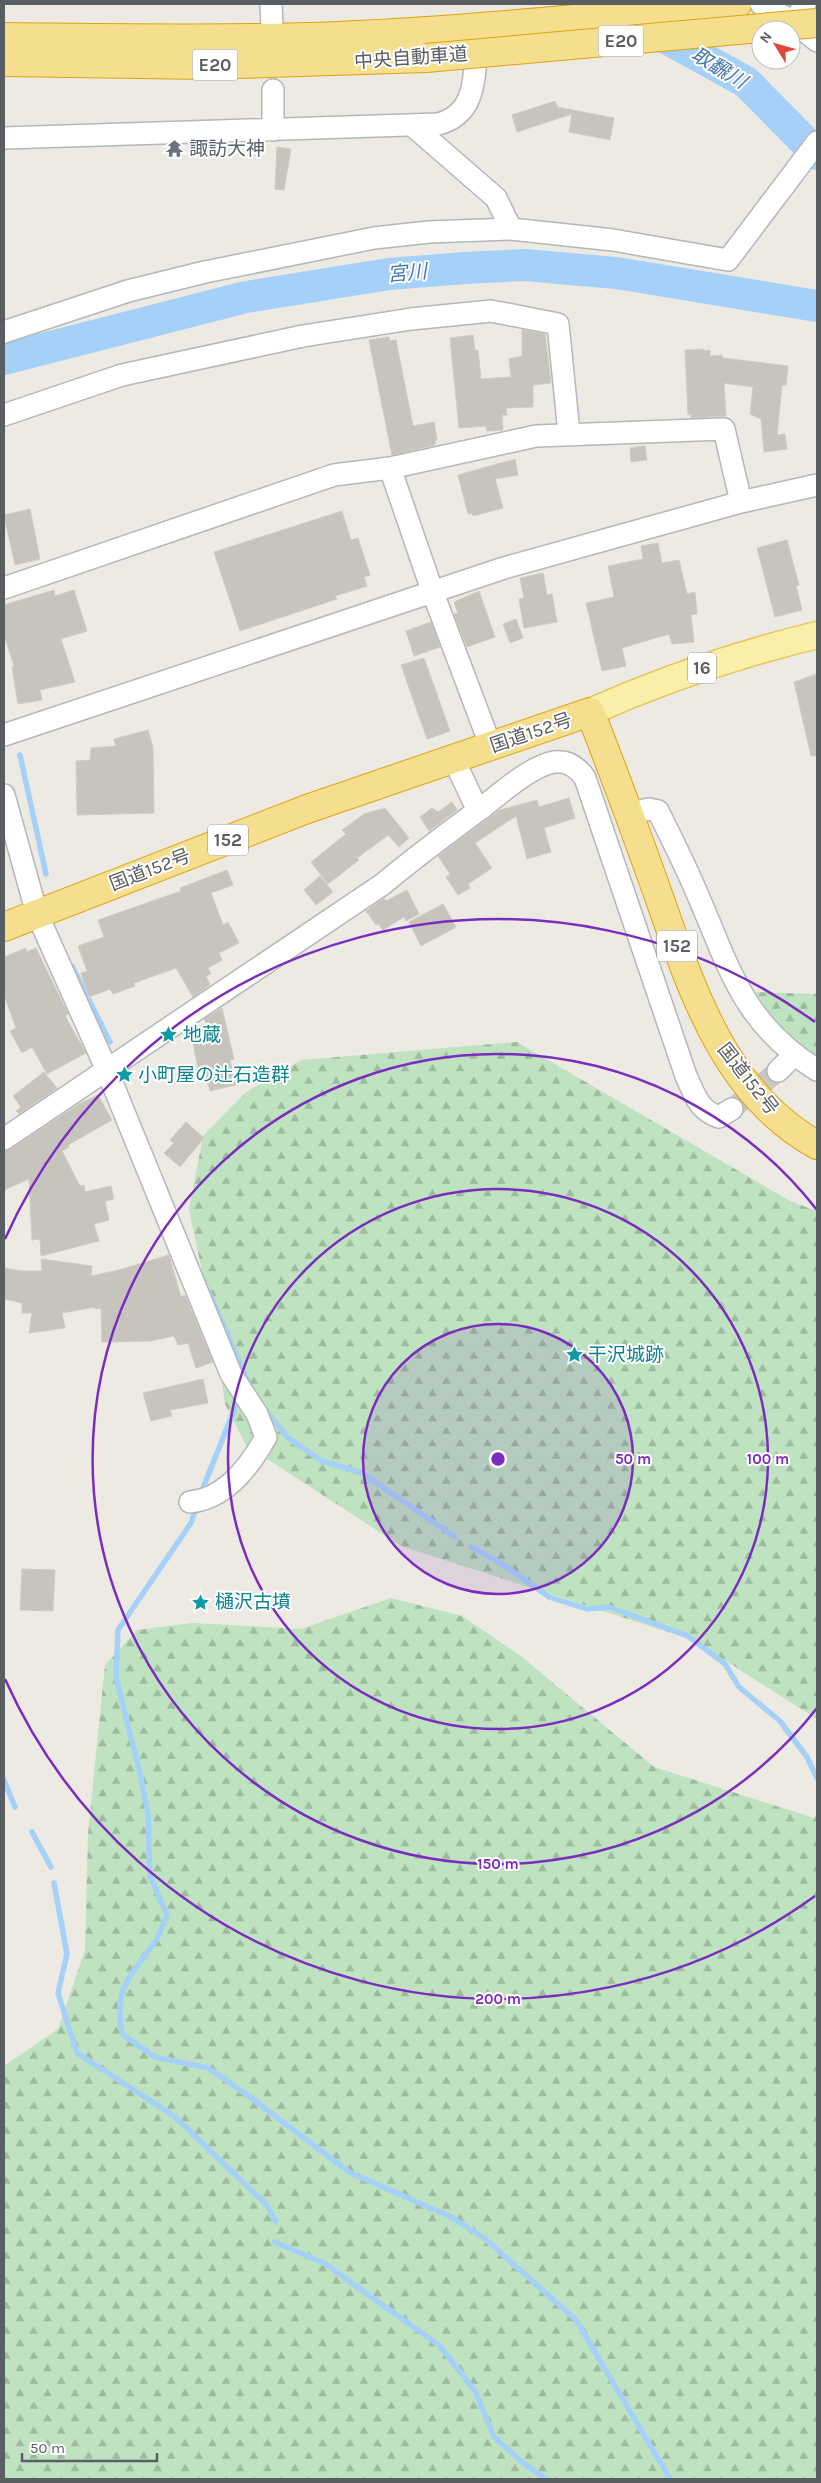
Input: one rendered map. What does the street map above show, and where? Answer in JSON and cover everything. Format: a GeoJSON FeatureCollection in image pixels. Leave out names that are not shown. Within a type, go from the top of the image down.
{"type":"FeatureCollection","features":[{"type":"Feature","properties":{"kind":"highway","name":"中央自動車道"},"geometry":{"type":"LineString","coordinates":[[4,37],[208,39],[403,33],[738,4]]}},
{"type":"Feature","properties":{"kind":"highway","name":"中央自動車道"},"geometry":{"type":"LineString","coordinates":[[4,62],[207,65],[426,58],[806,22]]}},
{"type":"Feature","properties":{"kind":"highway","name":"国道152号"},"geometry":{"type":"LineString","coordinates":[[4,927],[307,809],[590,712],[687,974],[718,1042],[737,1072],[780,1120],[817,1145]]}},
{"type":"Feature","properties":{"kind":"main road","name":"16"},"geometry":{"type":"LineString","coordinates":[[590,712],[663,682],[748,653],[817,635]]}},
{"type":"Feature","properties":{"kind":"street"},"geometry":{"type":"LineString","coordinates":[[271,4],[272,27]]}},
{"type":"Feature","properties":{"kind":"street"},"geometry":{"type":"LineString","coordinates":[[762,4],[806,22]]}},
{"type":"Feature","properties":{"kind":"street"},"geometry":{"type":"LineString","coordinates":[[805,4],[806,22],[817,41]]}},
{"type":"Feature","properties":{"kind":"street"},"geometry":{"type":"LineString","coordinates":[[4,138],[413,126],[451,121],[462,111],[472,92],[477,38]]}},
{"type":"Feature","properties":{"kind":"street"},"geometry":{"type":"LineString","coordinates":[[273,90],[273,130]]}},
{"type":"Feature","properties":{"kind":"street"},"geometry":{"type":"LineString","coordinates":[[413,126],[496,198],[511,229]]}},
{"type":"Feature","properties":{"kind":"street"},"geometry":{"type":"LineString","coordinates":[[4,148],[25,138]]}},
{"type":"Feature","properties":{"kind":"street"},"geometry":{"type":"LineString","coordinates":[[4,332],[128,291],[205,272],[355,242],[429,232],[511,229],[614,240],[728,260],[817,142]]}},
{"type":"Feature","properties":{"kind":"street"},"geometry":{"type":"LineString","coordinates":[[4,415],[122,375],[284,340],[411,318],[491,311],[558,324],[569,433]]}},
{"type":"Feature","properties":{"kind":"street"},"geometry":{"type":"LineString","coordinates":[[4,588],[334,475],[390,468],[536,436],[569,433],[724,428],[741,502]]}},
{"type":"Feature","properties":{"kind":"street"},"geometry":{"type":"LineString","coordinates":[[390,468],[433,593],[492,747]]}},
{"type":"Feature","properties":{"kind":"street"},"geometry":{"type":"LineString","coordinates":[[4,735],[504,568],[741,502],[817,485]]}},
{"type":"Feature","properties":{"kind":"street"},"geometry":{"type":"LineString","coordinates":[[454,760],[478,811]]}},
{"type":"Feature","properties":{"kind":"street"},"geometry":{"type":"LineString","coordinates":[[4,1139],[106,1068],[239,982],[383,884],[424,849],[538,768],[554,762],[566,763],[578,768],[585,778],[686,1076],[697,1100],[707,1113],[719,1117],[732,1109]]}},
{"type":"Feature","properties":{"kind":"street"},"geometry":{"type":"LineString","coordinates":[[4,796],[37,914],[106,1068],[234,1378],[257,1414],[266,1437],[248,1466],[219,1492],[197,1501]]}},
{"type":"Feature","properties":{"kind":"street"},"geometry":{"type":"LineString","coordinates":[[629,814],[649,809],[658,811],[693,884],[730,974],[755,1016],[794,1055],[817,1070]]}},
{"type":"Feature","properties":{"kind":"street"},"geometry":{"type":"LineString","coordinates":[[778,1071],[794,1055]]}},
{"type":"Feature","properties":{"kind":"green space"},"geometry":{"type":"Polygon","coordinates":[[[756,992],[817,994],[817,1058],[810,1054],[770,1016],[756,992]]]}},
{"type":"Feature","properties":{"kind":"green space"},"geometry":{"type":"Polygon","coordinates":[[[517,1042],[790,1201],[817,1211],[817,1719],[693,1640],[401,1546],[246,1445],[225,1404],[214,1327],[189,1210],[203,1136],[246,1092],[302,1060],[517,1042]]]}},
{"type":"Feature","properties":{"kind":"green space"},"geometry":{"type":"Polygon","coordinates":[[[391,1598],[462,1616],[522,1657],[654,1767],[814,1818],[817,1814],[817,2479],[4,2479],[4,2066],[58,2029],[85,1950],[88,1834],[105,1665],[137,1630],[192,1623],[301,1629],[391,1598]]]}},
{"type":"Feature","properties":{"kind":"building"},"geometry":{"type":"Polygon","coordinates":[[[555,101],[557,107],[614,118],[610,140],[569,132],[572,114],[517,132],[512,115],[555,101]]]}},
{"type":"Feature","properties":{"kind":"building"},"geometry":{"type":"Polygon","coordinates":[[[277,147],[291,149],[284,190],[275,189],[277,147]]]}},
{"type":"Feature","properties":{"kind":"building"},"geometry":{"type":"Polygon","coordinates":[[[522,330],[545,334],[551,383],[533,385],[533,407],[506,408],[507,415],[502,415],[503,430],[487,431],[486,426],[459,428],[450,338],[473,335],[475,350],[478,350],[481,379],[511,377],[509,359],[522,356],[522,330]]]}},
{"type":"Feature","properties":{"kind":"building"},"geometry":{"type":"Polygon","coordinates":[[[389,337],[390,341],[396,340],[413,426],[434,422],[437,440],[435,440],[435,445],[392,455],[369,340],[389,337]]]}},
{"type":"Feature","properties":{"kind":"building"},"geometry":{"type":"Polygon","coordinates":[[[704,349],[704,351],[710,350],[710,356],[722,355],[723,358],[788,366],[786,385],[782,385],[777,435],[785,434],[787,449],[764,452],[761,419],[750,414],[753,387],[724,383],[726,416],[691,418],[691,414],[688,415],[685,350],[704,349]]]}},
{"type":"Feature","properties":{"kind":"building"},"geometry":{"type":"Polygon","coordinates":[[[645,446],[647,460],[631,462],[630,448],[645,446]]]}},
{"type":"Feature","properties":{"kind":"building"},"geometry":{"type":"Polygon","coordinates":[[[515,459],[518,475],[495,479],[503,508],[473,516],[472,513],[468,514],[458,475],[515,459]]]}},
{"type":"Feature","properties":{"kind":"building"},"geometry":{"type":"Polygon","coordinates":[[[30,509],[40,559],[15,565],[4,515],[30,509]]]}},
{"type":"Feature","properties":{"kind":"building"},"geometry":{"type":"Polygon","coordinates":[[[342,511],[351,540],[358,538],[370,575],[364,577],[367,586],[335,596],[337,599],[240,631],[214,552],[342,511]]]}},
{"type":"Feature","properties":{"kind":"building"},"geometry":{"type":"Polygon","coordinates":[[[787,540],[799,585],[796,586],[802,610],[775,617],[757,548],[787,540]]]}},
{"type":"Feature","properties":{"kind":"building"},"geometry":{"type":"Polygon","coordinates":[[[658,543],[662,563],[679,560],[687,594],[695,592],[697,614],[691,615],[694,642],[672,644],[669,634],[622,648],[626,666],[602,671],[586,603],[614,597],[608,566],[643,559],[641,546],[658,543]]]}},
{"type":"Feature","properties":{"kind":"building"},"geometry":{"type":"Polygon","coordinates":[[[543,573],[547,595],[552,594],[557,622],[524,628],[519,599],[524,598],[520,578],[543,573]]]}},
{"type":"Feature","properties":{"kind":"building"},"geometry":{"type":"Polygon","coordinates":[[[54,590],[55,596],[74,590],[87,631],[61,639],[75,682],[40,690],[42,700],[18,704],[12,667],[14,666],[4,635],[4,605],[54,590]]]}},
{"type":"Feature","properties":{"kind":"building"},"geometry":{"type":"Polygon","coordinates":[[[479,591],[495,637],[467,647],[454,614],[458,613],[454,602],[479,591]]]}},
{"type":"Feature","properties":{"kind":"building"},"geometry":{"type":"Polygon","coordinates":[[[516,619],[523,638],[510,643],[503,624],[516,619]]]}},
{"type":"Feature","properties":{"kind":"building"},"geometry":{"type":"Polygon","coordinates":[[[431,622],[440,647],[414,656],[406,631],[431,622]]]}},
{"type":"Feature","properties":{"kind":"building"},"geometry":{"type":"Polygon","coordinates":[[[424,658],[450,731],[427,739],[401,665],[424,658]]]}},
{"type":"Feature","properties":{"kind":"building"},"geometry":{"type":"Polygon","coordinates":[[[817,674],[817,756],[811,756],[794,682],[817,674]]]}},
{"type":"Feature","properties":{"kind":"building"},"geometry":{"type":"Polygon","coordinates":[[[148,730],[153,747],[154,813],[77,815],[76,761],[90,760],[91,748],[116,746],[114,739],[148,730]]]}},
{"type":"Feature","properties":{"kind":"building"},"geometry":{"type":"Polygon","coordinates":[[[569,798],[575,818],[544,828],[551,852],[527,859],[516,816],[475,843],[492,868],[468,884],[470,888],[458,895],[446,877],[450,874],[438,856],[500,810],[537,800],[539,807],[569,798]]]}},
{"type":"Feature","properties":{"kind":"building"},"geometry":{"type":"Polygon","coordinates":[[[452,802],[457,810],[429,831],[420,817],[432,808],[438,812],[452,802]]]}},
{"type":"Feature","properties":{"kind":"building"},"geometry":{"type":"Polygon","coordinates":[[[385,808],[409,838],[399,847],[388,835],[357,858],[359,860],[328,884],[311,862],[346,834],[342,830],[364,814],[385,808]]]}},
{"type":"Feature","properties":{"kind":"building"},"geometry":{"type":"Polygon","coordinates":[[[227,870],[233,885],[211,893],[223,925],[228,922],[239,943],[219,953],[222,960],[208,968],[211,974],[206,976],[210,985],[193,997],[176,968],[134,983],[135,986],[113,994],[110,989],[89,997],[81,973],[87,971],[78,946],[104,937],[98,920],[181,891],[180,888],[227,870]]]}},
{"type":"Feature","properties":{"kind":"building"},"geometry":{"type":"Polygon","coordinates":[[[320,876],[333,892],[316,905],[304,890],[320,876]]]}},
{"type":"Feature","properties":{"kind":"building"},"geometry":{"type":"Polygon","coordinates":[[[407,890],[419,914],[406,921],[404,917],[383,930],[378,924],[376,925],[366,911],[384,898],[386,901],[407,890]]]}},
{"type":"Feature","properties":{"kind":"building"},"geometry":{"type":"Polygon","coordinates":[[[443,904],[456,927],[421,946],[409,922],[443,904]]]}},
{"type":"Feature","properties":{"kind":"building"},"geometry":{"type":"Polygon","coordinates":[[[26,948],[27,952],[36,948],[68,1014],[65,1016],[86,1053],[47,1074],[32,1047],[22,1053],[10,1031],[16,1028],[4,995],[4,957],[26,948]]]}},
{"type":"Feature","properties":{"kind":"building"},"geometry":{"type":"Polygon","coordinates":[[[222,1008],[234,1059],[230,1060],[236,1085],[210,1091],[204,1067],[198,1068],[190,1029],[207,1024],[204,1019],[222,1008]]]}},
{"type":"Feature","properties":{"kind":"building"},"geometry":{"type":"Polygon","coordinates":[[[44,1072],[57,1088],[19,1114],[16,1111],[21,1107],[13,1096],[44,1072]]]}},
{"type":"Feature","properties":{"kind":"building"},"geometry":{"type":"Polygon","coordinates":[[[98,1095],[112,1120],[68,1145],[69,1147],[62,1151],[80,1186],[84,1185],[85,1192],[111,1186],[114,1199],[105,1201],[109,1220],[94,1224],[99,1241],[41,1256],[40,1239],[32,1240],[29,1179],[4,1190],[4,1151],[11,1149],[79,1104],[98,1095]]]}},
{"type":"Feature","properties":{"kind":"building"},"geometry":{"type":"Polygon","coordinates":[[[186,1122],[204,1138],[180,1167],[164,1153],[174,1143],[170,1140],[186,1122]]]}},
{"type":"Feature","properties":{"kind":"building"},"geometry":{"type":"Polygon","coordinates":[[[169,1255],[181,1297],[185,1295],[213,1362],[196,1368],[188,1343],[178,1345],[174,1336],[150,1341],[102,1342],[101,1308],[95,1309],[95,1307],[62,1313],[65,1328],[29,1333],[32,1313],[22,1313],[22,1303],[4,1299],[4,1268],[42,1271],[41,1259],[92,1266],[91,1276],[169,1255]]]}},
{"type":"Feature","properties":{"kind":"building"},"geometry":{"type":"Polygon","coordinates":[[[203,1379],[208,1403],[170,1410],[172,1416],[151,1421],[143,1393],[203,1379]]]}},
{"type":"Feature","properties":{"kind":"building"},"geometry":{"type":"Polygon","coordinates":[[[22,1569],[55,1570],[53,1611],[20,1610],[22,1569]]]}},
{"type":"Feature","properties":{"kind":"waterway","name":"取飜川"},"geometry":{"type":"LineString","coordinates":[[646,27],[746,82],[817,154]]}},
{"type":"Feature","properties":{"kind":"waterway","name":"宮川"},"geometry":{"type":"LineString","coordinates":[[4,359],[246,297],[389,274],[465,268],[525,265],[616,273],[817,306]]}},
{"type":"Feature","properties":{"kind":"waterway"},"geometry":{"type":"LineString","coordinates":[[20,755],[46,874]]}},
{"type":"Feature","properties":{"kind":"waterway"},"geometry":{"type":"LineString","coordinates":[[72,966],[110,1042]]}},
{"type":"Feature","properties":{"kind":"waterway"},"geometry":{"type":"LineString","coordinates":[[208,1290],[249,1384]]}},
{"type":"Feature","properties":{"kind":"waterway"},"geometry":{"type":"LineString","coordinates":[[201,1493],[239,1398]]}},
{"type":"Feature","properties":{"kind":"waterway"},"geometry":{"type":"LineString","coordinates":[[266,1411],[288,1438],[322,1461],[362,1473],[455,1537]]}},
{"type":"Feature","properties":{"kind":"waterway"},"geometry":{"type":"LineString","coordinates":[[197,1505],[191,1523],[118,1630],[116,1677],[140,1773],[148,1814],[150,1876],[167,1915],[156,1940],[131,1975],[122,1993],[120,2004],[122,2034],[155,2057],[208,2068],[246,2094],[349,2172],[451,2217],[484,2238],[576,2320],[670,2479]]}},
{"type":"Feature","properties":{"kind":"waterway"},"geometry":{"type":"LineString","coordinates":[[471,1547],[504,1565],[549,1597],[587,1609],[609,1607],[688,1636],[725,1664],[739,1687],[780,1721],[807,1757],[817,1778]]}},
{"type":"Feature","properties":{"kind":"waterway"},"geometry":{"type":"LineString","coordinates":[[4,1780],[15,1807]]}},
{"type":"Feature","properties":{"kind":"waterway"},"geometry":{"type":"LineString","coordinates":[[32,1832],[51,1867]]}},
{"type":"Feature","properties":{"kind":"waterway"},"geometry":{"type":"LineString","coordinates":[[54,1883],[67,1954],[58,1993],[77,2053],[174,2116],[267,2205],[276,2222]]}},
{"type":"Feature","properties":{"kind":"waterway"},"geometry":{"type":"LineString","coordinates":[[274,2242],[324,2263],[440,2346],[475,2391],[494,2437],[522,2462],[546,2479]]}},
{"type":"Feature","properties":{"kind":"tunnel"},"geometry":{"type":"LineString","coordinates":[[732,1109],[778,1071]]}},
{"type":"Feature","properties":{"kind":"place","name":"諏訪大神"},"geometry":{"type":"Point","coordinates":[175,149]}},
{"type":"Feature","properties":{"kind":"place","name":"地蔵"},"geometry":{"type":"Point","coordinates":[169,1035]}},
{"type":"Feature","properties":{"kind":"place","name":"小町屋の辻石造群"},"geometry":{"type":"Point","coordinates":[124,1075]}},
{"type":"Feature","properties":{"kind":"place","name":"干沢城跡"},"geometry":{"type":"Point","coordinates":[574,1355]}},
{"type":"Feature","properties":{"kind":"place","name":"樋沢古墳"},"geometry":{"type":"Point","coordinates":[201,1602]}}]}
